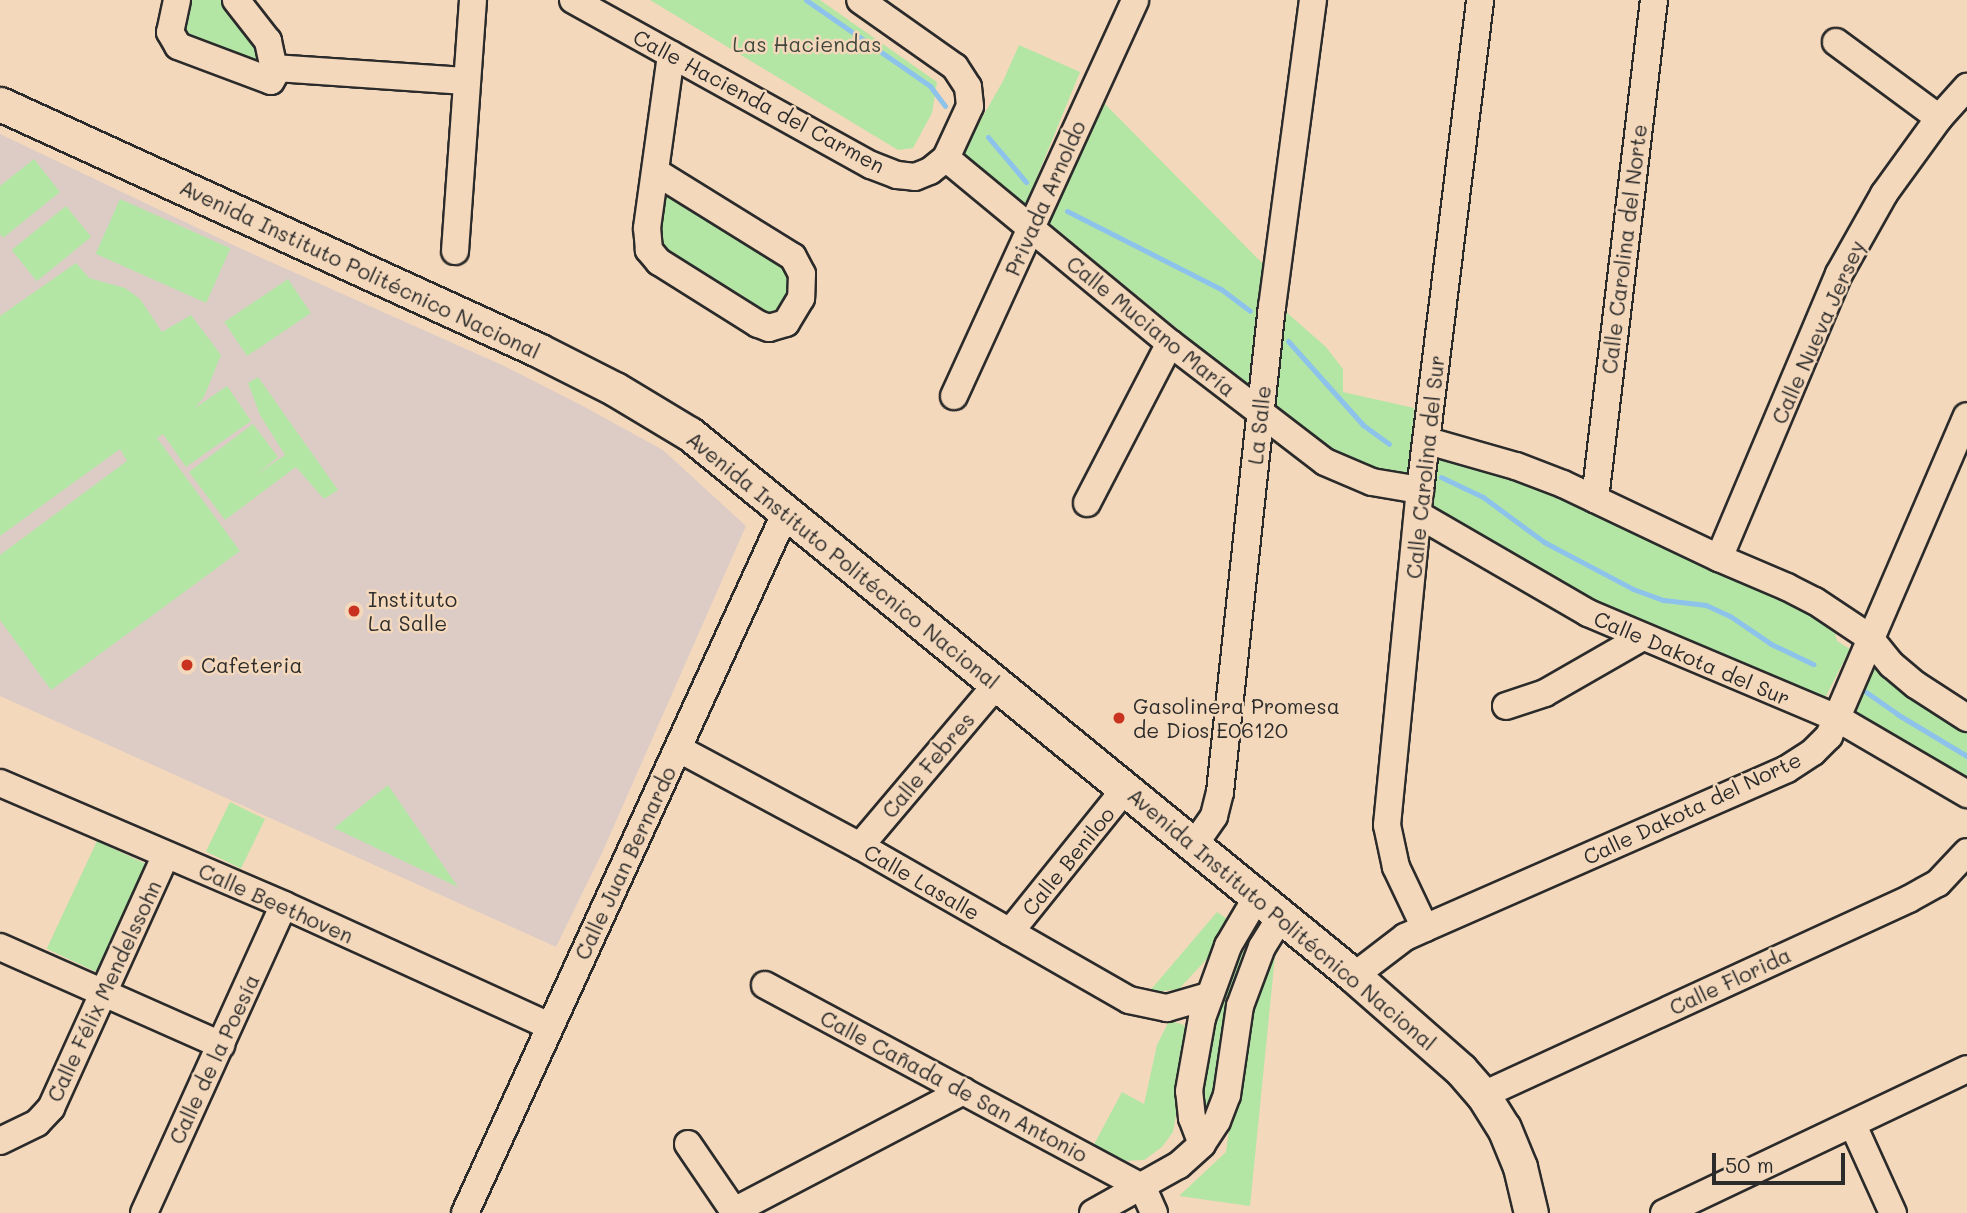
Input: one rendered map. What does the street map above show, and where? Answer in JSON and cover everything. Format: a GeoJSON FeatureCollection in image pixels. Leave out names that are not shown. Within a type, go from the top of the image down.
{"type":"FeatureCollection","features":[{"type":"Feature","properties":{"kind":"main road","name":"Avenida Instituto Politécnico Nacional"},"geometry":{"type":"LineString","coordinates":[[0,104],[525,344],[615,389],[690,434],[1269,906],[1454,1063],[1482,1095],[1504,1128],[1520,1167],[1531,1213]]}},
{"type":"Feature","properties":{"kind":"street"},"geometry":{"type":"LineString","coordinates":[[177,0],[170,33],[181,49],[266,81],[273,79],[275,68],[266,36],[236,0]]}},
{"type":"Feature","properties":{"kind":"street"},"geometry":{"type":"LineString","coordinates":[[455,251],[473,0]]}},
{"type":"Feature","properties":{"kind":"street","name":"Calle Hacienda del Carmen"},"geometry":{"type":"LineString","coordinates":[[573,0],[884,170],[915,177],[930,171],[946,158]]}},
{"type":"Feature","properties":{"kind":"street"},"geometry":{"type":"LineString","coordinates":[[860,0],[955,67],[968,87],[970,106],[946,158]]}},
{"type":"Feature","properties":{"kind":"street","name":"Privada Arnoldo"},"geometry":{"type":"LineString","coordinates":[[954,396],[1135,0]]}},
{"type":"Feature","properties":{"kind":"street","name":"La Salle"},"geometry":{"type":"LineString","coordinates":[[1194,845],[1214,816],[1220,792],[1272,307],[1313,0]]}},
{"type":"Feature","properties":{"kind":"street","name":"Calle Carolina del Sur"},"geometry":{"type":"LineString","coordinates":[[1425,928],[1396,867],[1387,825],[1420,502],[1480,0]]}},
{"type":"Feature","properties":{"kind":"street","name":"Calle Carolina del Norte"},"geometry":{"type":"LineString","coordinates":[[1595,499],[1654,0]]}},
{"type":"Feature","properties":{"kind":"street"},"geometry":{"type":"LineString","coordinates":[[1836,41],[1938,118]]}},
{"type":"Feature","properties":{"kind":"street"},"geometry":{"type":"LineString","coordinates":[[656,172],[787,250],[802,274],[801,298],[786,323],[769,328],[758,324],[654,257],[649,250],[647,228],[671,55]]}},
{"type":"Feature","properties":{"kind":"street"},"geometry":{"type":"LineString","coordinates":[[275,68],[467,81]]}},
{"type":"Feature","properties":{"kind":"street","name":"Calle Nueva Jersey"},"geometry":{"type":"LineString","coordinates":[[1718,558],[1839,274],[1884,194],[1938,118],[1967,87]]}},
{"type":"Feature","properties":{"kind":"street","name":"Calle Muciano María"},"geometry":{"type":"LineString","coordinates":[[946,158],[1261,415],[1336,468],[1420,502]]}},
{"type":"Feature","properties":{"kind":"street"},"geometry":{"type":"LineString","coordinates":[[1087,503],[1170,343]]}},
{"type":"Feature","properties":{"kind":"street","name":"Calle Dakota del Norte"},"geometry":{"type":"LineString","coordinates":[[1354,976],[1405,937],[1787,769],[1813,752],[1829,736],[1869,637],[1967,416]]}},
{"type":"Feature","properties":{"kind":"street"},"geometry":{"type":"LineString","coordinates":[[1428,441],[1516,466],[1595,499],[1815,601],[1869,637],[1892,665],[1916,685],[1967,718]]}},
{"type":"Feature","properties":{"kind":"street","name":"Calle Dakota del Sur"},"geometry":{"type":"LineString","coordinates":[[1420,502],[1541,588],[1641,638],[1837,718],[1967,794]]}},
{"type":"Feature","properties":{"kind":"street","name":"Calle Juan Bernardo"},"geometry":{"type":"LineString","coordinates":[[465,1213],[785,514]]}},
{"type":"Feature","properties":{"kind":"street"},"geometry":{"type":"LineString","coordinates":[[1506,706],[1545,693],[1641,638]]}},
{"type":"Feature","properties":{"kind":"street","name":"Calle Febres"},"geometry":{"type":"LineString","coordinates":[[860,846],[996,685]]}},
{"type":"Feature","properties":{"kind":"street","name":"Calle Lasalle"},"geometry":{"type":"LineString","coordinates":[[679,749],[860,846],[1129,1000],[1167,1008],[1208,996]]}},
{"type":"Feature","properties":{"kind":"street","name":"Calle Beethoven"},"geometry":{"type":"LineString","coordinates":[[0,783],[284,905],[550,1026]]}},
{"type":"Feature","properties":{"kind":"street","name":"Calle Beniloo"},"geometry":{"type":"LineString","coordinates":[[1010,932],[1125,789]]}},
{"type":"Feature","properties":{"kind":"street","name":"Calle Florida"},"geometry":{"type":"LineString","coordinates":[[1482,1095],[1909,899],[1938,883],[1967,852]]}},
{"type":"Feature","properties":{"kind":"street","name":"Calle Félix Mendelssohn"},"geometry":{"type":"LineString","coordinates":[[0,1141],[37,1123],[51,1108],[166,855]]}},
{"type":"Feature","properties":{"kind":"street","name":"Calle de la Poesía"},"geometry":{"type":"LineString","coordinates":[[144,1213],[284,905]]}},
{"type":"Feature","properties":{"kind":"street"},"geometry":{"type":"LineString","coordinates":[[1202,1144],[1192,1118],[1189,1091],[1208,996],[1228,946],[1269,906]]}},
{"type":"Feature","properties":{"kind":"street"},"geometry":{"type":"LineString","coordinates":[[1093,1213],[1143,1188],[1179,1165],[1202,1144],[1217,1121],[1227,1095],[1232,1047],[1269,906]]}},
{"type":"Feature","properties":{"kind":"street"},"geometry":{"type":"LineString","coordinates":[[0,947],[103,995],[221,1045]]}},
{"type":"Feature","properties":{"kind":"street","name":"Calle Cañada de San Antonio"},"geometry":{"type":"LineString","coordinates":[[765,985],[1143,1188]]}},
{"type":"Feature","properties":{"kind":"street"},"geometry":{"type":"LineString","coordinates":[[1197,1041],[1232,1047]]}},
{"type":"Feature","properties":{"kind":"street"},"geometry":{"type":"LineString","coordinates":[[1664,1213],[1967,1069]]}},
{"type":"Feature","properties":{"kind":"street"},"geometry":{"type":"LineString","coordinates":[[688,1144],[735,1212],[964,1091]]}},
{"type":"Feature","properties":{"kind":"street"},"geometry":{"type":"LineString","coordinates":[[1853,1125],[1894,1213]]}},
{"type":"Feature","properties":{"kind":"street"},"geometry":{"type":"LineString","coordinates":[[1143,1188],[1154,1213]]}},
{"type":"Feature","properties":{"kind":"shaded area","name":"Instituto La Salle"},"geometry":{"type":"Polygon","coordinates":[[[0,134],[244,250],[502,365],[581,405],[663,450],[746,526],[602,853],[556,947],[0,696],[0,134]]]}},
{"type":"Feature","properties":{"kind":"green space"},"geometry":{"type":"Polygon","coordinates":[[[181,0],[227,0],[265,41],[270,71],[187,39],[177,26],[181,0]]]}},
{"type":"Feature","properties":{"kind":"green space","name":"Las Haciendas"},"geometry":{"type":"Polygon","coordinates":[[[650,0],[820,0],[937,82],[932,113],[913,148],[898,150],[650,0]]]}},
{"type":"Feature","properties":{"kind":"green space"},"geometry":{"type":"Polygon","coordinates":[[[1019,45],[1080,72],[1025,206],[962,153],[1003,81],[1019,45]]]}},
{"type":"Feature","properties":{"kind":"green space"},"geometry":{"type":"Polygon","coordinates":[[[1102,101],[1263,264],[1248,387],[1048,222],[1102,101]]]}},
{"type":"Feature","properties":{"kind":"green space"},"geometry":{"type":"Polygon","coordinates":[[[34,159],[60,192],[3,238],[0,234],[0,186],[34,159]]]}},
{"type":"Feature","properties":{"kind":"green space"},"geometry":{"type":"Polygon","coordinates":[[[678,189],[797,275],[781,317],[767,317],[745,297],[670,253],[658,237],[661,201],[678,189]]]}},
{"type":"Feature","properties":{"kind":"green space"},"geometry":{"type":"Polygon","coordinates":[[[120,199],[231,248],[206,303],[96,254],[120,199]]]}},
{"type":"Feature","properties":{"kind":"green space"},"geometry":{"type":"Polygon","coordinates":[[[66,206],[91,237],[37,281],[12,250],[66,206]]]}},
{"type":"Feature","properties":{"kind":"green space"},"geometry":{"type":"Polygon","coordinates":[[[76,263],[89,278],[125,288],[140,299],[162,332],[191,315],[221,355],[204,397],[195,408],[227,386],[251,421],[186,467],[163,434],[157,438],[240,551],[51,690],[0,620],[0,555],[127,461],[120,449],[0,536],[0,316],[76,263]]]}},
{"type":"Feature","properties":{"kind":"green space"},"geometry":{"type":"Polygon","coordinates":[[[288,279],[311,313],[247,356],[224,322],[288,279]]]}},
{"type":"Feature","properties":{"kind":"green space"},"geometry":{"type":"Polygon","coordinates":[[[1285,311],[1326,347],[1343,369],[1343,392],[1414,408],[1409,473],[1348,463],[1272,406],[1285,311]]]}},
{"type":"Feature","properties":{"kind":"green space"},"geometry":{"type":"Polygon","coordinates":[[[258,377],[338,490],[324,499],[296,467],[225,520],[189,472],[253,424],[278,457],[256,475],[285,455],[260,415],[248,383],[258,377]]]}},
{"type":"Feature","properties":{"kind":"green space"},"geometry":{"type":"Polygon","coordinates":[[[1439,453],[1580,496],[1833,625],[1837,641],[1850,649],[1825,698],[1814,698],[1549,588],[1429,511],[1439,453]]]}},
{"type":"Feature","properties":{"kind":"green space"},"geometry":{"type":"Polygon","coordinates":[[[1874,662],[1967,726],[1967,785],[1848,712],[1874,662]]]}},
{"type":"Feature","properties":{"kind":"green space"},"geometry":{"type":"Polygon","coordinates":[[[388,785],[458,887],[334,828],[388,785]]]}},
{"type":"Feature","properties":{"kind":"green space"},"geometry":{"type":"Polygon","coordinates":[[[230,802],[265,819],[241,869],[206,851],[230,802]]]}},
{"type":"Feature","properties":{"kind":"green space"},"geometry":{"type":"Polygon","coordinates":[[[97,841],[150,866],[100,974],[47,949],[97,841]]]}},
{"type":"Feature","properties":{"kind":"green space"},"geometry":{"type":"Polygon","coordinates":[[[1217,912],[1233,923],[1226,938],[1179,989],[1148,993],[1217,912]]]}},
{"type":"Feature","properties":{"kind":"green space"},"geometry":{"type":"Polygon","coordinates":[[[1245,950],[1249,959],[1224,1017],[1223,1066],[1213,1121],[1203,1119],[1198,1102],[1203,1054],[1231,956],[1245,950]]]}},
{"type":"Feature","properties":{"kind":"green space"},"geometry":{"type":"Polygon","coordinates":[[[1275,956],[1250,1206],[1179,1196],[1226,1152],[1247,993],[1275,956]]]}},
{"type":"Feature","properties":{"kind":"green space"},"geometry":{"type":"Polygon","coordinates":[[[1169,1021],[1182,1024],[1191,1032],[1173,1132],[1162,1147],[1144,1160],[1119,1161],[1091,1150],[1122,1092],[1144,1104],[1157,1045],[1169,1021]]]}},
{"type":"Feature","properties":{"kind":"waterway"},"geometry":{"type":"LineString","coordinates":[[806,0],[930,86],[945,106]]}},
{"type":"Feature","properties":{"kind":"waterway"},"geometry":{"type":"LineString","coordinates":[[988,137],[1026,182]]}},
{"type":"Feature","properties":{"kind":"waterway"},"geometry":{"type":"LineString","coordinates":[[1067,211],[1221,289],[1250,311]]}},
{"type":"Feature","properties":{"kind":"waterway"},"geometry":{"type":"LineString","coordinates":[[1288,341],[1363,425],[1389,444]]}},
{"type":"Feature","properties":{"kind":"waterway"},"geometry":{"type":"LineString","coordinates":[[1441,477],[1483,497],[1544,542],[1633,589],[1664,600],[1706,605],[1730,616],[1771,644],[1813,664]]}},
{"type":"Feature","properties":{"kind":"waterway"},"geometry":{"type":"LineString","coordinates":[[1866,692],[1967,756]]}},
{"type":"Feature","properties":{"kind":"place","name":"Instituto La Salle"},"geometry":{"type":"Point","coordinates":[354,611]}},
{"type":"Feature","properties":{"kind":"place","name":"Cafeteria"},"geometry":{"type":"Point","coordinates":[187,665]}},
{"type":"Feature","properties":{"kind":"place","name":"Gasolinera Promesa de Dios E06120"},"geometry":{"type":"Point","coordinates":[1119,718]}}]}
